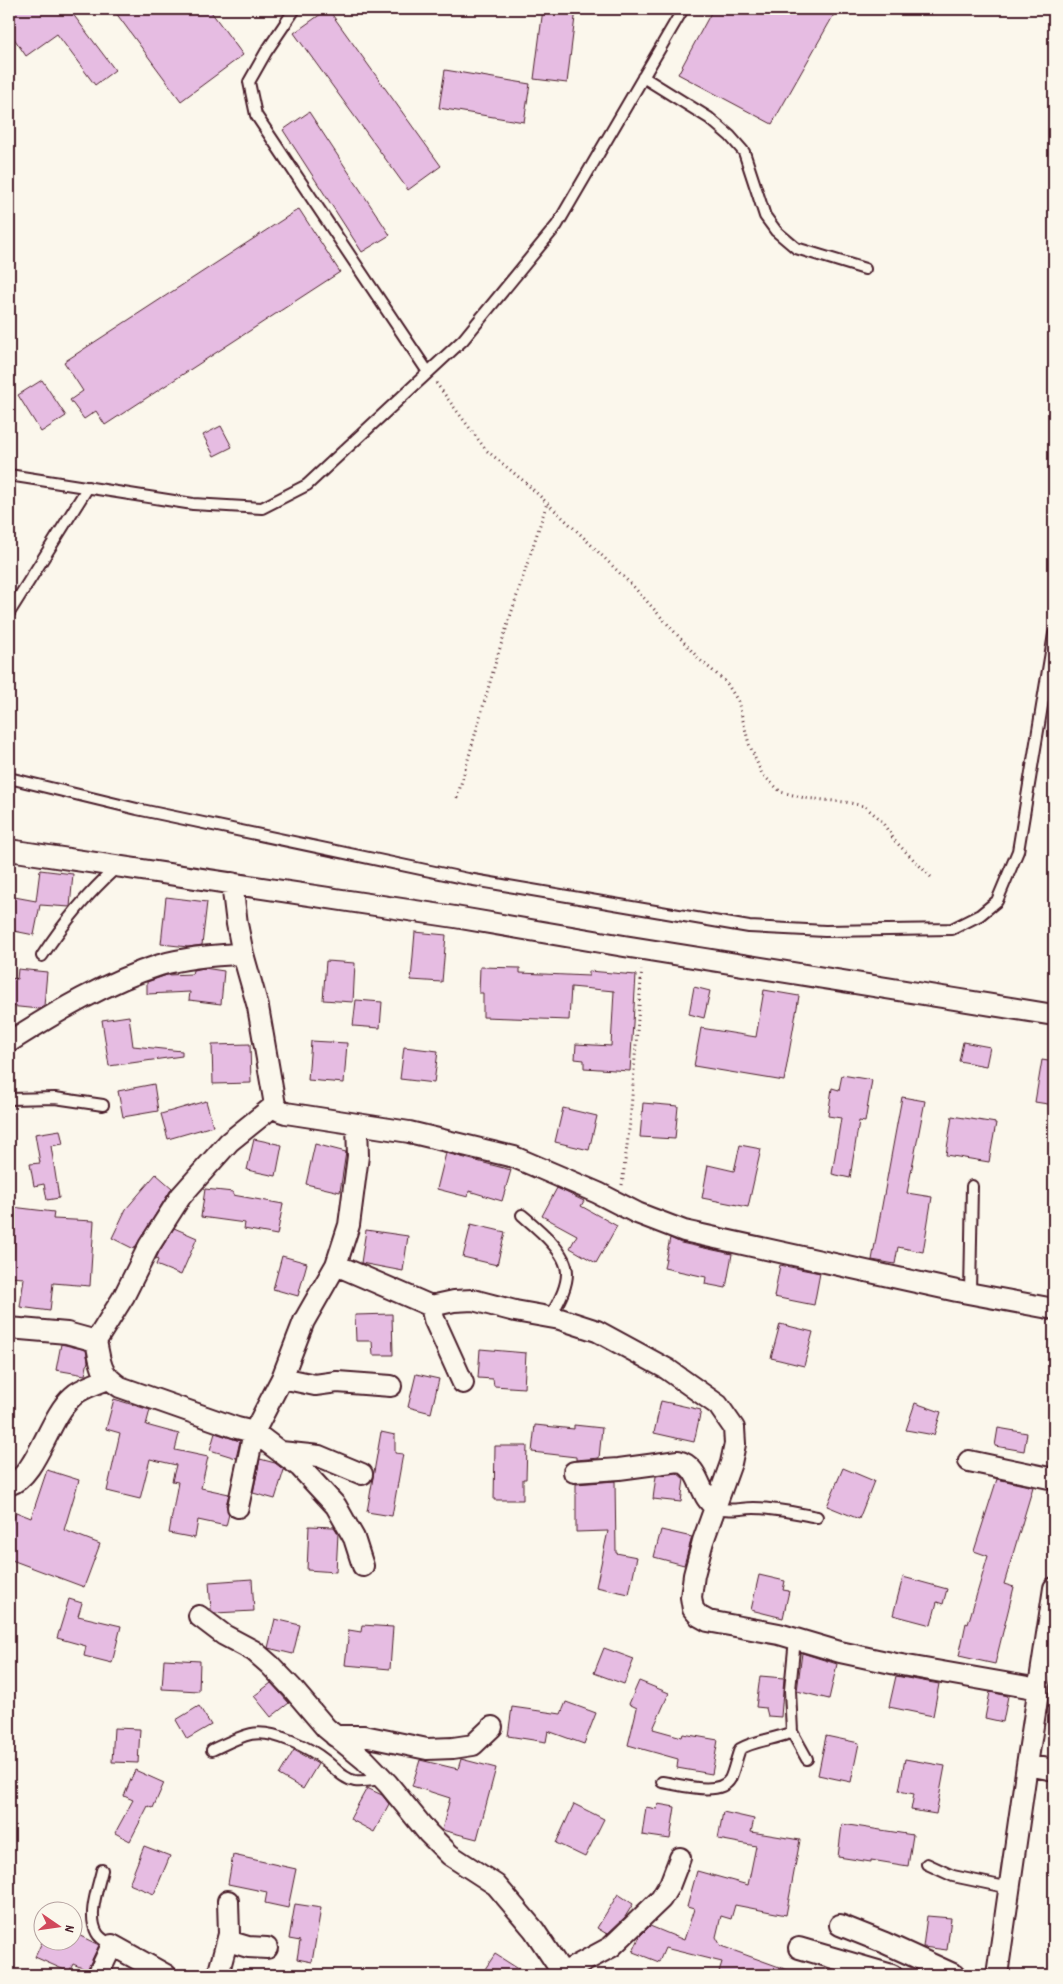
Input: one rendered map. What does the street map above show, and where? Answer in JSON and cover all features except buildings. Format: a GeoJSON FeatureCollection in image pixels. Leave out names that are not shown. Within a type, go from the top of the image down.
{"type":"FeatureCollection","features":[{"type":"Feature","properties":{"kind":"street"},"geometry":{"type":"LineString","coordinates":[[9,850],[116,868],[232,883],[455,917],[1054,1015]]}},
{"type":"Feature","properties":{"kind":"street"},"geometry":{"type":"LineString","coordinates":[[232,883],[243,954],[258,1007],[276,1106],[280,1111],[409,1132],[514,1157],[559,1175],[637,1213],[684,1231],[970,1294],[1054,1308]]}},
{"type":"Feature","properties":{"kind":"street"},"geometry":{"type":"LineString","coordinates":[[9,1042],[48,1017],[102,988],[135,974],[161,965],[185,960],[208,956],[243,954]]}},
{"type":"Feature","properties":{"kind":"street"},"geometry":{"type":"LineString","coordinates":[[276,1106],[229,1142],[181,1196],[96,1341],[107,1379],[138,1395],[254,1432],[300,1467],[336,1506],[354,1538],[363,1566]]}},
{"type":"Feature","properties":{"kind":"street"},"geometry":{"type":"LineString","coordinates":[[238,1507],[254,1432],[282,1378],[304,1321],[336,1265],[349,1225],[358,1156],[357,1125]]}},
{"type":"Feature","properties":{"kind":"street"},"geometry":{"type":"LineString","coordinates":[[336,1265],[431,1306],[454,1300],[473,1300],[597,1331],[667,1369],[718,1405],[734,1428],[735,1444],[731,1463],[703,1541],[694,1575],[691,1596],[693,1609],[699,1616],[708,1621],[779,1634],[840,1652],[1039,1690]]}},
{"type":"Feature","properties":{"kind":"street"},"geometry":{"type":"LineString","coordinates":[[431,1306],[434,1319],[463,1383]]}},
{"type":"Feature","properties":{"kind":"street"},"geometry":{"type":"LineString","coordinates":[[9,1328],[67,1333],[96,1341]]}},
{"type":"Feature","properties":{"kind":"street"},"geometry":{"type":"LineString","coordinates":[[282,1378],[315,1385],[337,1382],[391,1386]]}},
{"type":"Feature","properties":{"kind":"street"},"geometry":{"type":"LineString","coordinates":[[9,1485],[23,1477],[32,1466],[45,1436],[73,1395],[107,1379]]}},
{"type":"Feature","properties":{"kind":"street"},"geometry":{"type":"LineString","coordinates":[[281,1452],[319,1456],[362,1474]]}},
{"type":"Feature","properties":{"kind":"street"},"geometry":{"type":"LineString","coordinates":[[574,1472],[619,1469],[678,1461],[690,1468],[700,1482],[705,1496],[715,1508]]}},
{"type":"Feature","properties":{"kind":"street"},"geometry":{"type":"LineString","coordinates":[[969,1461],[1054,1479]]}},
{"type":"Feature","properties":{"kind":"street"},"geometry":{"type":"LineString","coordinates":[[997,1975],[1039,1690],[1048,1658],[1054,1588]]}},
{"type":"Feature","properties":{"kind":"street"},"geometry":{"type":"LineString","coordinates":[[200,1616],[224,1635],[254,1651],[292,1688],[326,1728],[365,1760],[383,1778],[428,1833],[450,1855],[496,1885],[534,1930],[562,1974],[611,1947],[661,1899],[670,1884],[680,1858]]}},
{"type":"Feature","properties":{"kind":"street"},"geometry":{"type":"LineString","coordinates":[[335,1736],[364,1736],[427,1749],[453,1748],[473,1745],[492,1727]]}},
{"type":"Feature","properties":{"kind":"street"},"geometry":{"type":"LineString","coordinates":[[1027,1765],[1054,1770]]}},
{"type":"Feature","properties":{"kind":"street"},"geometry":{"type":"LineString","coordinates":[[218,1975],[228,1941],[228,1901]]}},
{"type":"Feature","properties":{"kind":"street"},"geometry":{"type":"LineString","coordinates":[[840,1925],[885,1943],[952,1975]]}},
{"type":"Feature","properties":{"kind":"street"},"geometry":{"type":"LineString","coordinates":[[228,1941],[248,1947],[267,1948]]}},
{"type":"Feature","properties":{"kind":"street"},"geometry":{"type":"LineString","coordinates":[[98,1975],[112,1945],[166,1975]]}},
{"type":"Feature","properties":{"kind":"street"},"geometry":{"type":"LineString","coordinates":[[798,1948],[892,1975]]}},
{"type":"Feature","properties":{"kind":"lane"},"geometry":{"type":"LineString","coordinates":[[295,9],[266,52],[249,82],[256,115],[428,372]]}},
{"type":"Feature","properties":{"kind":"lane"},"geometry":{"type":"LineString","coordinates":[[9,475],[193,504],[262,508],[307,485],[463,340],[557,225],[683,9]]}},
{"type":"Feature","properties":{"kind":"lane"},"geometry":{"type":"LineString","coordinates":[[643,77],[708,118],[730,136],[744,152],[765,216],[776,231],[796,248],[865,269]]}},
{"type":"Feature","properties":{"kind":"lane"},"geometry":{"type":"LineString","coordinates":[[9,613],[88,487]]}},
{"type":"Feature","properties":{"kind":"lane"},"geometry":{"type":"LineString","coordinates":[[9,778],[138,809],[468,879],[749,927],[826,931],[952,929],[980,915],[997,901],[1018,851],[1054,634]]}},
{"type":"Feature","properties":{"kind":"lane"},"geometry":{"type":"LineString","coordinates":[[42,956],[93,889],[116,868]]}},
{"type":"Feature","properties":{"kind":"lane"},"geometry":{"type":"LineString","coordinates":[[9,1099],[56,1098],[103,1105]]}},
{"type":"Feature","properties":{"kind":"lane"},"geometry":{"type":"LineString","coordinates":[[970,1294],[972,1186]]}},
{"type":"Feature","properties":{"kind":"lane"},"geometry":{"type":"LineString","coordinates":[[522,1215],[552,1240],[567,1272],[563,1292],[550,1318]]}},
{"type":"Feature","properties":{"kind":"lane"},"geometry":{"type":"LineString","coordinates":[[715,1508],[729,1511],[753,1508],[779,1510],[817,1517]]}},
{"type":"Feature","properties":{"kind":"lane"},"geometry":{"type":"LineString","coordinates":[[796,1639],[791,1676],[792,1732],[807,1759]]}},
{"type":"Feature","properties":{"kind":"lane"},"geometry":{"type":"LineString","coordinates":[[662,1782],[709,1789],[723,1786],[730,1780],[740,1749],[748,1744],[778,1738],[792,1732]]}},
{"type":"Feature","properties":{"kind":"lane"},"geometry":{"type":"LineString","coordinates":[[212,1750],[253,1733],[265,1733],[302,1746],[320,1756],[347,1778],[355,1781],[383,1778]]}},
{"type":"Feature","properties":{"kind":"lane"},"geometry":{"type":"LineString","coordinates":[[927,1864],[953,1876],[1010,1888]]}},
{"type":"Feature","properties":{"kind":"lane"},"geometry":{"type":"LineString","coordinates":[[102,1870],[95,1904],[94,1922],[97,1933],[102,1939],[112,1945]]}},
{"type":"Feature","properties":{"kind":"path"},"geometry":{"type":"LineString","coordinates":[[428,372],[486,450],[546,503],[633,586],[700,660],[726,682],[738,701],[749,744],[762,774],[781,792],[804,798],[864,806],[880,819],[895,841],[934,879]]}},
{"type":"Feature","properties":{"kind":"path"},"geometry":{"type":"LineString","coordinates":[[457,798],[498,654],[546,503]]}},
{"type":"Feature","properties":{"kind":"path"},"geometry":{"type":"LineString","coordinates":[[618,1203],[630,1122],[644,949]]}}]}
